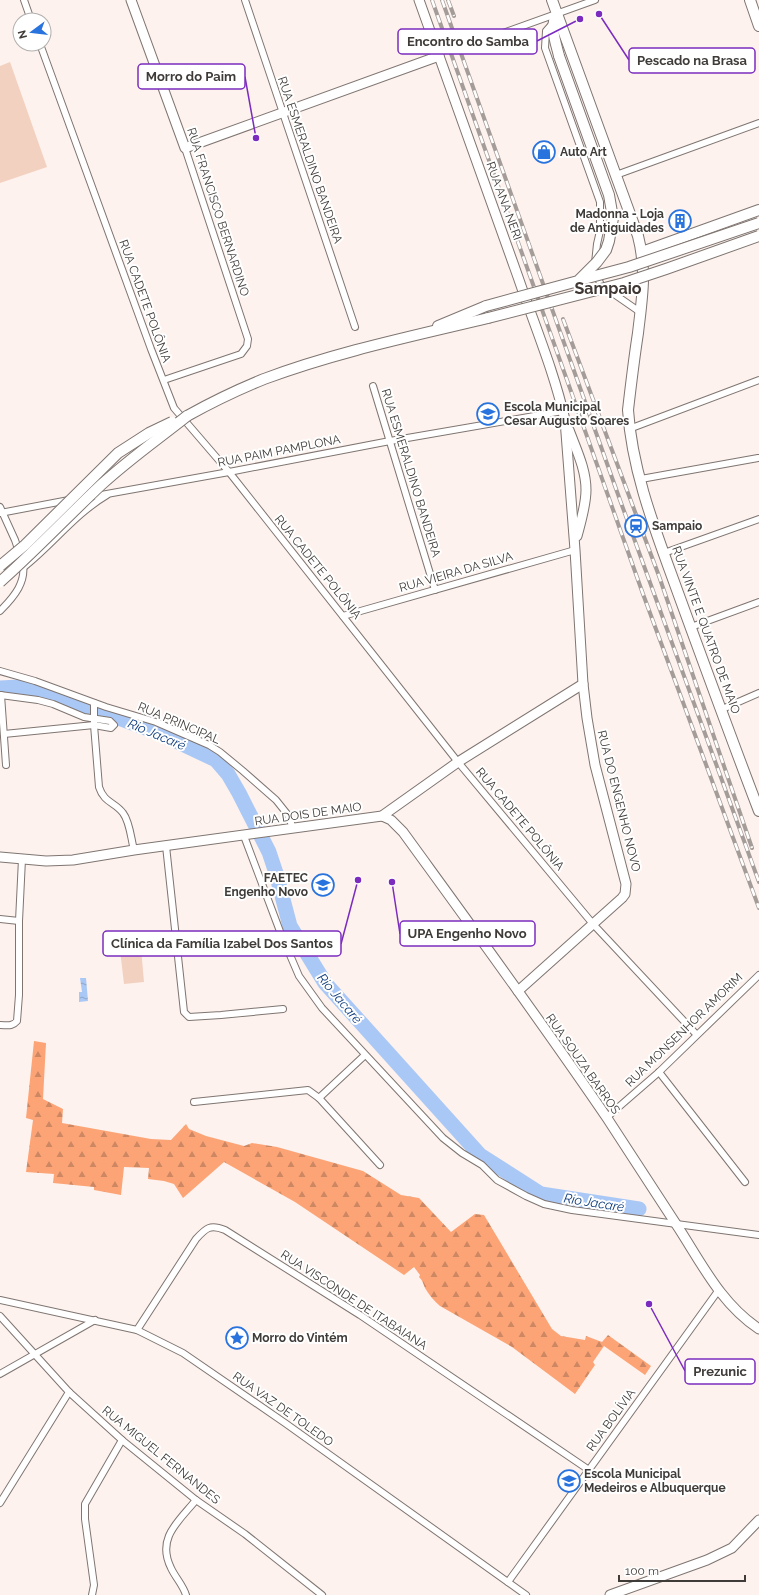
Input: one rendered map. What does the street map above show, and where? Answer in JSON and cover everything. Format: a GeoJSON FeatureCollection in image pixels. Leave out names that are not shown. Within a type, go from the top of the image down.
{"type":"FeatureCollection","features":[{"type":"Feature","properties":{"kind":"main road","name":"RUA FRANCISCO BERNARDINO"},"geometry":{"type":"LineString","coordinates":[[131,0],[185,148]]}},
{"type":"Feature","properties":{"kind":"main road","name":"RUA ANA NERI"},"geometry":{"type":"LineString","coordinates":[[419,0],[554,381],[564,416]]}},
{"type":"Feature","properties":{"kind":"main road","name":"RUA VINTE E QUATRO DE MAIO"},"geometry":{"type":"LineString","coordinates":[[552,0],[555,18],[616,175],[638,236],[642,252],[644,268],[628,410],[629,429],[640,479],[690,627],[759,811]]}},
{"type":"Feature","properties":{"kind":"main road"},"geometry":{"type":"LineString","coordinates":[[750,0],[759,26]]}},
{"type":"Feature","properties":{"kind":"main road"},"geometry":{"type":"LineString","coordinates":[[555,18],[560,56],[609,195],[613,218],[612,230],[606,250],[591,269],[578,281]]}},
{"type":"Feature","properties":{"kind":"main road"},"geometry":{"type":"LineString","coordinates":[[185,148],[439,56]]}},
{"type":"Feature","properties":{"kind":"main road"},"geometry":{"type":"LineString","coordinates":[[642,252],[759,210]]}},
{"type":"Feature","properties":{"kind":"main road"},"geometry":{"type":"LineString","coordinates":[[420,335],[449,320],[486,306],[636,264],[759,222]]}},
{"type":"Feature","properties":{"kind":"main road"},"geometry":{"type":"LineString","coordinates":[[0,566],[25,546],[118,453],[149,433],[187,416],[237,390],[324,359],[624,283],[759,236]]}},
{"type":"Feature","properties":{"kind":"main road"},"geometry":{"type":"LineString","coordinates":[[0,582],[32,553],[101,485],[187,416]]}},
{"type":"Feature","properties":{"kind":"main road","name":"RUA DO ENGENHO NOVO"},"geometry":{"type":"LineString","coordinates":[[564,416],[582,463],[586,489],[584,509],[575,548]]}},
{"type":"Feature","properties":{"kind":"main road","name":"RUA DO ENGENHO NOVO"},"geometry":{"type":"LineString","coordinates":[[518,990],[622,898],[625,894],[626,884],[590,742],[583,684],[575,548],[564,416]]}},
{"type":"Feature","properties":{"kind":"main road","name":"RUA DOIS DE MAIO"},"geometry":{"type":"LineString","coordinates":[[0,857],[61,861],[382,816],[458,762],[583,684]]}},
{"type":"Feature","properties":{"kind":"main road","name":"RUA SOUZA BARROS"},"geometry":{"type":"LineString","coordinates":[[382,816],[391,820],[403,832],[518,990],[606,1118],[718,1291],[744,1319],[759,1329]]}},
{"type":"Feature","properties":{"kind":"main road"},"geometry":{"type":"LineString","coordinates":[[610,1595],[707,1560],[732,1548],[758,1521]]}},
{"type":"Feature","properties":{"kind":"street"},"geometry":{"type":"LineString","coordinates":[[24,0],[28,12]]}},
{"type":"Feature","properties":{"kind":"street","name":"RUA ESMERALDINO BANDEIRA"},"geometry":{"type":"LineString","coordinates":[[245,0],[355,327]]}},
{"type":"Feature","properties":{"kind":"street"},"geometry":{"type":"LineString","coordinates":[[478,42],[555,18],[595,0]]}},
{"type":"Feature","properties":{"kind":"street"},"geometry":{"type":"LineString","coordinates":[[555,18],[546,32],[545,48],[600,202],[600,231],[597,244],[595,271],[601,285],[640,312]]}},
{"type":"Feature","properties":{"kind":"street","name":"RUA CADETE POLÔNIA"},"geometry":{"type":"LineString","coordinates":[[43,52],[174,408],[228,472],[458,762],[593,924],[696,1034]]}},
{"type":"Feature","properties":{"kind":"street"},"geometry":{"type":"LineString","coordinates":[[616,175],[759,123]]}},
{"type":"Feature","properties":{"kind":"street","name":"RUA FRANCISCO BERNARDINO"},"geometry":{"type":"LineString","coordinates":[[164,380],[241,354],[247,346],[248,339],[185,148]]}},
{"type":"Feature","properties":{"kind":"street"},"geometry":{"type":"LineString","coordinates":[[629,429],[759,380]]}},
{"type":"Feature","properties":{"kind":"street","name":"RUA ESMERALDINO BANDEIRA"},"geometry":{"type":"LineString","coordinates":[[373,386],[435,590]]}},
{"type":"Feature","properties":{"kind":"street","name":"RUA PAIM PAMPLONA"},"geometry":{"type":"LineString","coordinates":[[1,511],[228,472],[390,441],[564,416]]}},
{"type":"Feature","properties":{"kind":"street"},"geometry":{"type":"LineString","coordinates":[[640,479],[758,458]]}},
{"type":"Feature","properties":{"kind":"street"},"geometry":{"type":"LineString","coordinates":[[24,567],[86,509],[111,493]]}},
{"type":"Feature","properties":{"kind":"street"},"geometry":{"type":"LineString","coordinates":[[0,611],[18,591],[24,567],[15,540],[1,511]]}},
{"type":"Feature","properties":{"kind":"street"},"geometry":{"type":"LineString","coordinates":[[664,553],[759,519]]}},
{"type":"Feature","properties":{"kind":"street","name":"RUA VIEIRA DA SILVA"},"geometry":{"type":"LineString","coordinates":[[343,616],[575,548]]}},
{"type":"Feature","properties":{"kind":"street"},"geometry":{"type":"LineString","coordinates":[[690,627],[759,602]]}},
{"type":"Feature","properties":{"kind":"street","name":"RUA PRINCIPAL"},"geometry":{"type":"LineString","coordinates":[[2,671],[35,681],[94,705],[156,722],[202,742],[220,752],[281,805],[288,815],[293,828]]}},
{"type":"Feature","properties":{"kind":"street"},"geometry":{"type":"LineString","coordinates":[[720,710],[759,693]]}},
{"type":"Feature","properties":{"kind":"street"},"geometry":{"type":"LineString","coordinates":[[6,765],[0,695],[46,702],[111,728],[114,725]]}},
{"type":"Feature","properties":{"kind":"street"},"geometry":{"type":"LineString","coordinates":[[94,705],[99,787],[102,795],[122,812],[126,818],[134,850]]}},
{"type":"Feature","properties":{"kind":"street"},"geometry":{"type":"LineString","coordinates":[[4,734],[94,721]]}},
{"type":"Feature","properties":{"kind":"street"},"geometry":{"type":"LineString","coordinates":[[249,835],[281,934],[299,976],[322,1008],[365,1055],[443,1138],[462,1153],[482,1165],[497,1180],[544,1204],[572,1210],[759,1235]]}},
{"type":"Feature","properties":{"kind":"street"},"geometry":{"type":"LineString","coordinates":[[166,846],[184,1012],[188,1017],[283,1009]]}},
{"type":"Feature","properties":{"kind":"street"},"geometry":{"type":"LineString","coordinates":[[0,1025],[11,1026],[17,1021],[20,995],[19,922],[22,859]]}},
{"type":"Feature","properties":{"kind":"street"},"geometry":{"type":"LineString","coordinates":[[0,919],[19,922]]}},
{"type":"Feature","properties":{"kind":"street","name":"RUA MONSENHOR AMORIM"},"geometry":{"type":"LineString","coordinates":[[606,1118],[659,1072],[696,1034],[759,975]]}},
{"type":"Feature","properties":{"kind":"street"},"geometry":{"type":"LineString","coordinates":[[319,1098],[365,1055]]}},
{"type":"Feature","properties":{"kind":"street"},"geometry":{"type":"LineString","coordinates":[[659,1072],[745,1182]]}},
{"type":"Feature","properties":{"kind":"street"},"geometry":{"type":"LineString","coordinates":[[194,1102],[304,1090],[313,1092],[380,1165]]}},
{"type":"Feature","properties":{"kind":"street","name":"RUA VISCONDE DE ITABAIANA"},"geometry":{"type":"LineString","coordinates":[[137,1330],[196,1239],[204,1230],[210,1227],[219,1227],[360,1314],[589,1470]]}},
{"type":"Feature","properties":{"kind":"street","name":"RUA BOLÍVIA"},"geometry":{"type":"LineString","coordinates":[[508,1582],[718,1291]]}},
{"type":"Feature","properties":{"kind":"street","name":"RUA VAZ DE TOLEDO"},"geometry":{"type":"LineString","coordinates":[[0,1300],[137,1330],[172,1347],[205,1367],[526,1595]]}},
{"type":"Feature","properties":{"kind":"street","name":"RUA MIGUEL FERNANDES"},"geometry":{"type":"LineString","coordinates":[[0,1316],[69,1392],[122,1440],[196,1500],[245,1534],[322,1595]]}},
{"type":"Feature","properties":{"kind":"street"},"geometry":{"type":"LineString","coordinates":[[0,1374],[95,1320]]}},
{"type":"Feature","properties":{"kind":"street"},"geometry":{"type":"LineString","coordinates":[[0,1503],[69,1392]]}},
{"type":"Feature","properties":{"kind":"street"},"geometry":{"type":"LineString","coordinates":[[92,1595],[94,1585],[85,1519],[85,1504],[122,1440]]}},
{"type":"Feature","properties":{"kind":"street"},"geometry":{"type":"LineString","coordinates":[[186,1595],[167,1560],[165,1552],[166,1541],[170,1532],[196,1500]]}},
{"type":"Feature","properties":{"kind":"green space"},"geometry":{"type":"Polygon","coordinates":[[[34,1041],[46,1043],[43,1099],[63,1109],[62,1123],[151,1139],[171,1140],[186,1124],[189,1129],[206,1136],[244,1146],[252,1143],[277,1147],[363,1171],[401,1195],[419,1198],[451,1232],[475,1214],[484,1215],[552,1329],[561,1336],[585,1340],[586,1336],[602,1342],[608,1335],[651,1366],[645,1375],[604,1346],[593,1362],[595,1365],[575,1394],[512,1347],[440,1306],[428,1293],[419,1277],[420,1275],[414,1267],[404,1275],[295,1202],[224,1162],[183,1198],[174,1184],[148,1179],[149,1168],[124,1167],[121,1195],[94,1190],[94,1187],[53,1183],[54,1174],[26,1172],[33,1120],[26,1118],[34,1041]]]}},
{"type":"Feature","properties":{"kind":"shaded area"},"geometry":{"type":"Polygon","coordinates":[[[10,62],[47,167],[0,183],[0,66],[10,62]]]}},
{"type":"Feature","properties":{"kind":"shaded area"},"geometry":{"type":"Polygon","coordinates":[[[141,948],[144,982],[124,984],[120,950],[141,948]]]}},
{"type":"Feature","properties":{"kind":"water"},"geometry":{"type":"Polygon","coordinates":[[[80,978],[86,978],[88,1001],[79,1002],[79,992],[82,992],[80,978]]]}},
{"type":"Feature","properties":{"kind":"waterway","name":"Rio Jacaré"},"geometry":{"type":"LineString","coordinates":[[0,688],[19,687],[67,699],[159,733],[216,760],[228,774],[239,793],[269,852],[290,926],[325,983],[480,1155],[541,1194],[639,1209]]}},
{"type":"Feature","properties":{"kind":"railway"},"geometry":{"type":"LineString","coordinates":[[432,0],[643,594],[759,908]]}},
{"type":"Feature","properties":{"kind":"railway"},"geometry":{"type":"LineString","coordinates":[[442,0],[620,500],[759,882]]}},
{"type":"Feature","properties":{"kind":"railway"},"geometry":{"type":"LineString","coordinates":[[448,0],[454,16]]}},
{"type":"Feature","properties":{"kind":"railway"},"geometry":{"type":"LineString","coordinates":[[563,319],[659,576],[752,848]]}},
{"type":"Feature","properties":{"kind":"place","name":"Pescado na Brasa"},"geometry":{"type":"Point","coordinates":[599,14]}},
{"type":"Feature","properties":{"kind":"place","name":"Encontro do Samba"},"geometry":{"type":"Point","coordinates":[580,19]}},
{"type":"Feature","properties":{"kind":"place","name":"Morro do Paim"},"geometry":{"type":"Point","coordinates":[256,138]}},
{"type":"Feature","properties":{"kind":"place","name":"Auto Art"},"geometry":{"type":"Point","coordinates":[544,152]}},
{"type":"Feature","properties":{"kind":"place","name":"Madonna - Loja de Antiguidades"},"geometry":{"type":"Point","coordinates":[680,221]}},
{"type":"Feature","properties":{"kind":"place","name":"Escola Municipal Cesar Augusto Soares"},"geometry":{"type":"Point","coordinates":[488,414]}},
{"type":"Feature","properties":{"kind":"place","name":"Sampaio"},"geometry":{"type":"Point","coordinates":[636,526]}},
{"type":"Feature","properties":{"kind":"place","name":"Clínica da Família Izabel Dos Santos"},"geometry":{"type":"Point","coordinates":[358,880]}},
{"type":"Feature","properties":{"kind":"place","name":"UPA Engenho Novo"},"geometry":{"type":"Point","coordinates":[392,882]}},
{"type":"Feature","properties":{"kind":"place","name":"FAETEC Engenho Novo"},"geometry":{"type":"Point","coordinates":[323,885]}},
{"type":"Feature","properties":{"kind":"place","name":"Prezunic"},"geometry":{"type":"Point","coordinates":[649,1304]}},
{"type":"Feature","properties":{"kind":"place","name":"Morro do Vintém"},"geometry":{"type":"Point","coordinates":[237,1338]}},
{"type":"Feature","properties":{"kind":"place","name":"Escola Municipal Medeiros e Albuquerque"},"geometry":{"type":"Point","coordinates":[569,1481]}},
{"type":"Feature","properties":{"kind":"district","name":"Sampaio"},"geometry":{"type":"Point","coordinates":[608,288]}}]}
